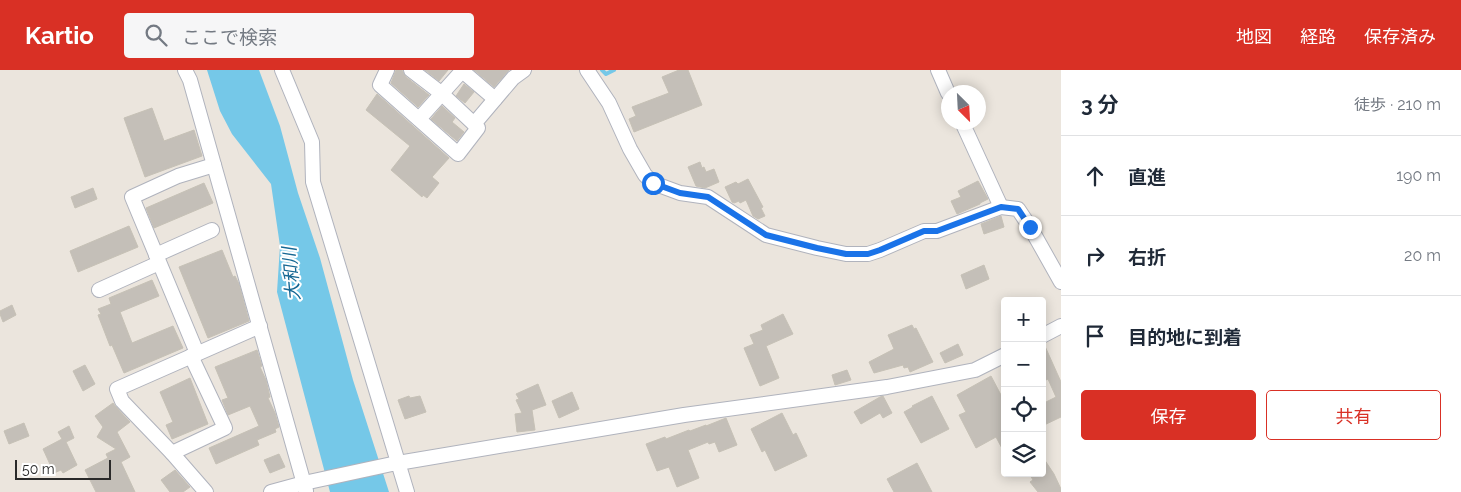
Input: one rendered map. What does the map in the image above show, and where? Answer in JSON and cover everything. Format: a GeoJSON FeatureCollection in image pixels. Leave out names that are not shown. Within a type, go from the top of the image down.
{"type":"FeatureCollection","features":[{"type":"Feature","properties":{"kind":"street"},"geometry":{"type":"LineString","coordinates":[[185,70],[190,80],[308,486]]}},
{"type":"Feature","properties":{"kind":"street"},"geometry":{"type":"LineString","coordinates":[[283,70],[312,142],[313,182],[395,464],[407,492]]}},
{"type":"Feature","properties":{"kind":"street"},"geometry":{"type":"LineString","coordinates":[[387,70],[380,85],[458,154],[478,128],[441,93],[412,70]]}},
{"type":"Feature","properties":{"kind":"street"},"geometry":{"type":"LineString","coordinates":[[419,119],[461,70],[495,99]]}},
{"type":"Feature","properties":{"kind":"street"},"geometry":{"type":"LineString","coordinates":[[474,124],[513,78],[524,70]]}},
{"type":"Feature","properties":{"kind":"street"},"geometry":{"type":"LineString","coordinates":[[586,70],[609,103],[630,149],[645,175],[653,183],[680,193],[708,197],[766,235],[846,254],[868,254],[924,231],[937,231],[1001,207],[1018,209],[1061,282]]}},
{"type":"Feature","properties":{"kind":"street"},"geometry":{"type":"LineString","coordinates":[[938,70],[945,85]]}},
{"type":"Feature","properties":{"kind":"street"},"geometry":{"type":"LineString","coordinates":[[966,130],[1001,207]]}},
{"type":"Feature","properties":{"kind":"street"},"geometry":{"type":"LineString","coordinates":[[172,452],[225,428],[132,197],[178,176],[214,165]]}},
{"type":"Feature","properties":{"kind":"street"},"geometry":{"type":"LineString","coordinates":[[99,290],[212,230]]}},
{"type":"Feature","properties":{"kind":"street"},"geometry":{"type":"LineString","coordinates":[[206,492],[172,452],[122,401],[117,389],[260,326]]}},
{"type":"Feature","properties":{"kind":"street"},"geometry":{"type":"LineString","coordinates":[[1046,334],[1061,326]]}},
{"type":"Feature","properties":{"kind":"street"},"geometry":{"type":"LineString","coordinates":[[271,492],[308,486],[395,464],[684,415],[887,387],[975,370],[1001,357]]}},
{"type":"Feature","properties":{"kind":"water","name":"大和川"},"geometry":{"type":"Polygon","coordinates":[[[207,70],[259,70],[280,126],[298,193],[320,258],[353,380],[389,492],[330,492],[277,292],[280,246],[271,184],[232,134],[220,111],[207,70]]]}},
{"type":"Feature","properties":{"kind":"building"},"geometry":{"type":"Polygon","coordinates":[[[396,70],[402,70],[406,77],[429,95],[418,107],[391,83],[396,70]]]}},
{"type":"Feature","properties":{"kind":"building"},"geometry":{"type":"Polygon","coordinates":[[[425,70],[448,70],[439,81],[425,70]]]}},
{"type":"Feature","properties":{"kind":"building"},"geometry":{"type":"Polygon","coordinates":[[[474,70],[509,70],[494,87],[474,70]]]}},
{"type":"Feature","properties":{"kind":"building"},"geometry":{"type":"Polygon","coordinates":[[[679,70],[688,70],[702,105],[634,132],[629,119],[636,116],[632,107],[669,93],[662,77],[679,70]]]}},
{"type":"Feature","properties":{"kind":"building"},"geometry":{"type":"Polygon","coordinates":[[[464,84],[474,92],[465,103],[456,96],[464,84]]]}},
{"type":"Feature","properties":{"kind":"building"},"geometry":{"type":"Polygon","coordinates":[[[377,94],[449,158],[432,177],[439,183],[427,198],[423,195],[422,197],[391,170],[410,146],[366,110],[377,94]]]}},
{"type":"Feature","properties":{"kind":"building"},"geometry":{"type":"Polygon","coordinates":[[[442,106],[455,118],[452,122],[464,132],[457,141],[431,119],[442,106]]]}},
{"type":"Feature","properties":{"kind":"building"},"geometry":{"type":"Polygon","coordinates":[[[152,108],[164,141],[194,130],[202,156],[145,177],[124,118],[152,108]]]}},
{"type":"Feature","properties":{"kind":"building"},"geometry":{"type":"Polygon","coordinates":[[[700,162],[706,172],[714,169],[719,182],[705,188],[696,186],[688,167],[700,162]]]}},
{"type":"Feature","properties":{"kind":"building"},"geometry":{"type":"Polygon","coordinates":[[[748,179],[763,207],[761,208],[765,216],[758,219],[753,216],[746,200],[740,203],[739,201],[732,202],[725,187],[748,179]]]}},
{"type":"Feature","properties":{"kind":"building"},"geometry":{"type":"Polygon","coordinates":[[[978,181],[988,199],[957,214],[951,201],[961,197],[958,191],[978,181]]]}},
{"type":"Feature","properties":{"kind":"building"},"geometry":{"type":"Polygon","coordinates":[[[204,183],[213,203],[154,228],[146,208],[204,183]]]}},
{"type":"Feature","properties":{"kind":"building"},"geometry":{"type":"Polygon","coordinates":[[[93,188],[97,199],[75,208],[71,197],[93,188]]]}},
{"type":"Feature","properties":{"kind":"building"},"geometry":{"type":"Polygon","coordinates":[[[1001,216],[1004,227],[984,234],[981,224],[1001,216]]]}},
{"type":"Feature","properties":{"kind":"building"},"geometry":{"type":"Polygon","coordinates":[[[129,226],[138,247],[78,272],[70,251],[129,226]]]}},
{"type":"Feature","properties":{"kind":"building"},"geometry":{"type":"Polygon","coordinates":[[[222,250],[233,277],[235,276],[239,284],[249,321],[208,338],[179,267],[222,250]]]}},
{"type":"Feature","properties":{"kind":"building"},"geometry":{"type":"Polygon","coordinates":[[[984,265],[989,279],[966,289],[961,275],[984,265]]]}},
{"type":"Feature","properties":{"kind":"building"},"geometry":{"type":"Polygon","coordinates":[[[152,280],[159,296],[120,312],[132,343],[173,326],[183,348],[124,373],[112,345],[110,346],[98,315],[101,314],[98,309],[111,304],[109,298],[152,280]]]}},
{"type":"Feature","properties":{"kind":"building"},"geometry":{"type":"Polygon","coordinates":[[[12,305],[16,315],[3,322],[0,311],[12,305]]]}},
{"type":"Feature","properties":{"kind":"building"},"geometry":{"type":"Polygon","coordinates":[[[783,314],[793,334],[766,346],[779,378],[760,386],[744,348],[754,344],[750,335],[763,330],[761,325],[783,314]]]}},
{"type":"Feature","properties":{"kind":"building"},"geometry":{"type":"Polygon","coordinates":[[[912,325],[914,329],[916,328],[933,362],[910,372],[908,367],[904,368],[903,365],[874,373],[869,362],[894,349],[888,335],[912,325]]]}},
{"type":"Feature","properties":{"kind":"building"},"geometry":{"type":"Polygon","coordinates":[[[958,344],[963,355],[945,363],[940,353],[958,344]]]}},
{"type":"Feature","properties":{"kind":"building"},"geometry":{"type":"Polygon","coordinates":[[[1046,348],[1061,382],[1061,417],[1046,424],[1046,402],[1056,397],[1048,379],[1046,380],[1046,348]]]}},
{"type":"Feature","properties":{"kind":"building"},"geometry":{"type":"Polygon","coordinates":[[[257,350],[262,366],[260,367],[266,380],[270,397],[268,398],[279,427],[275,429],[276,432],[257,440],[259,445],[216,464],[209,448],[259,426],[250,406],[228,415],[222,400],[228,398],[215,367],[257,350]]]}},
{"type":"Feature","properties":{"kind":"building"},"geometry":{"type":"Polygon","coordinates":[[[85,365],[95,384],[83,391],[73,371],[85,365]]]}},
{"type":"Feature","properties":{"kind":"building"},"geometry":{"type":"Polygon","coordinates":[[[847,370],[851,380],[835,385],[832,375],[847,370]]]}},
{"type":"Feature","properties":{"kind":"building"},"geometry":{"type":"Polygon","coordinates":[[[991,376],[1001,395],[1001,446],[996,437],[976,448],[959,415],[966,412],[957,395],[991,376]]]}},
{"type":"Feature","properties":{"kind":"building"},"geometry":{"type":"Polygon","coordinates":[[[190,378],[208,424],[172,439],[166,425],[173,422],[160,392],[190,378]]]}},
{"type":"Feature","properties":{"kind":"building"},"geometry":{"type":"Polygon","coordinates":[[[538,384],[546,405],[532,410],[535,430],[517,432],[515,414],[522,413],[516,400],[519,399],[516,394],[538,384]]]}},
{"type":"Feature","properties":{"kind":"building"},"geometry":{"type":"Polygon","coordinates":[[[572,392],[579,409],[559,418],[552,401],[572,392]]]}},
{"type":"Feature","properties":{"kind":"building"},"geometry":{"type":"Polygon","coordinates":[[[409,396],[410,398],[420,396],[426,412],[405,419],[398,400],[409,396]]]}},
{"type":"Feature","properties":{"kind":"building"},"geometry":{"type":"Polygon","coordinates":[[[883,396],[892,413],[883,418],[880,413],[861,424],[854,412],[883,396]]]}},
{"type":"Feature","properties":{"kind":"building"},"geometry":{"type":"Polygon","coordinates":[[[932,396],[949,429],[921,443],[904,412],[932,396]]]}},
{"type":"Feature","properties":{"kind":"building"},"geometry":{"type":"Polygon","coordinates":[[[113,403],[130,422],[117,432],[130,457],[121,462],[135,492],[96,492],[85,470],[108,458],[106,454],[116,449],[97,437],[103,427],[95,416],[113,403]]]}},
{"type":"Feature","properties":{"kind":"building"},"geometry":{"type":"Polygon","coordinates":[[[782,413],[793,435],[796,433],[807,456],[775,471],[765,450],[762,452],[751,429],[782,413]]]}},
{"type":"Feature","properties":{"kind":"building"},"geometry":{"type":"Polygon","coordinates":[[[726,418],[737,445],[719,452],[715,442],[709,444],[708,442],[688,450],[699,478],[677,487],[669,467],[657,471],[646,444],[726,418]]]}},
{"type":"Feature","properties":{"kind":"building"},"geometry":{"type":"Polygon","coordinates":[[[24,423],[29,436],[9,444],[4,431],[24,423]]]}},
{"type":"Feature","properties":{"kind":"building"},"geometry":{"type":"Polygon","coordinates":[[[69,426],[74,438],[66,442],[77,465],[63,473],[61,470],[54,473],[43,449],[62,439],[58,432],[69,426]]]}},
{"type":"Feature","properties":{"kind":"building"},"geometry":{"type":"Polygon","coordinates":[[[279,454],[285,467],[270,473],[264,460],[279,454]]]}},
{"type":"Feature","properties":{"kind":"building"},"geometry":{"type":"Polygon","coordinates":[[[1046,462],[1054,474],[1061,492],[1038,492],[1030,482],[1033,480],[1031,477],[1046,477],[1046,462]]]}},
{"type":"Feature","properties":{"kind":"building"},"geometry":{"type":"Polygon","coordinates":[[[917,463],[932,492],[894,492],[887,479],[917,463]]]}},
{"type":"Feature","properties":{"kind":"building"},"geometry":{"type":"Polygon","coordinates":[[[175,470],[190,487],[183,492],[170,492],[161,480],[175,470]]]}},
{"type":"Feature","properties":{"kind":"waterway"},"geometry":{"type":"LineString","coordinates":[[602,70],[606,74],[614,70]]}},
{"type":"Feature","properties":{"kind":"route"},"geometry":{"type":"LineString","coordinates":[[653,183],[680,193],[708,197],[766,235],[846,254],[868,254],[924,231],[937,231],[1001,207],[1018,209],[1030,227]]}}]}
